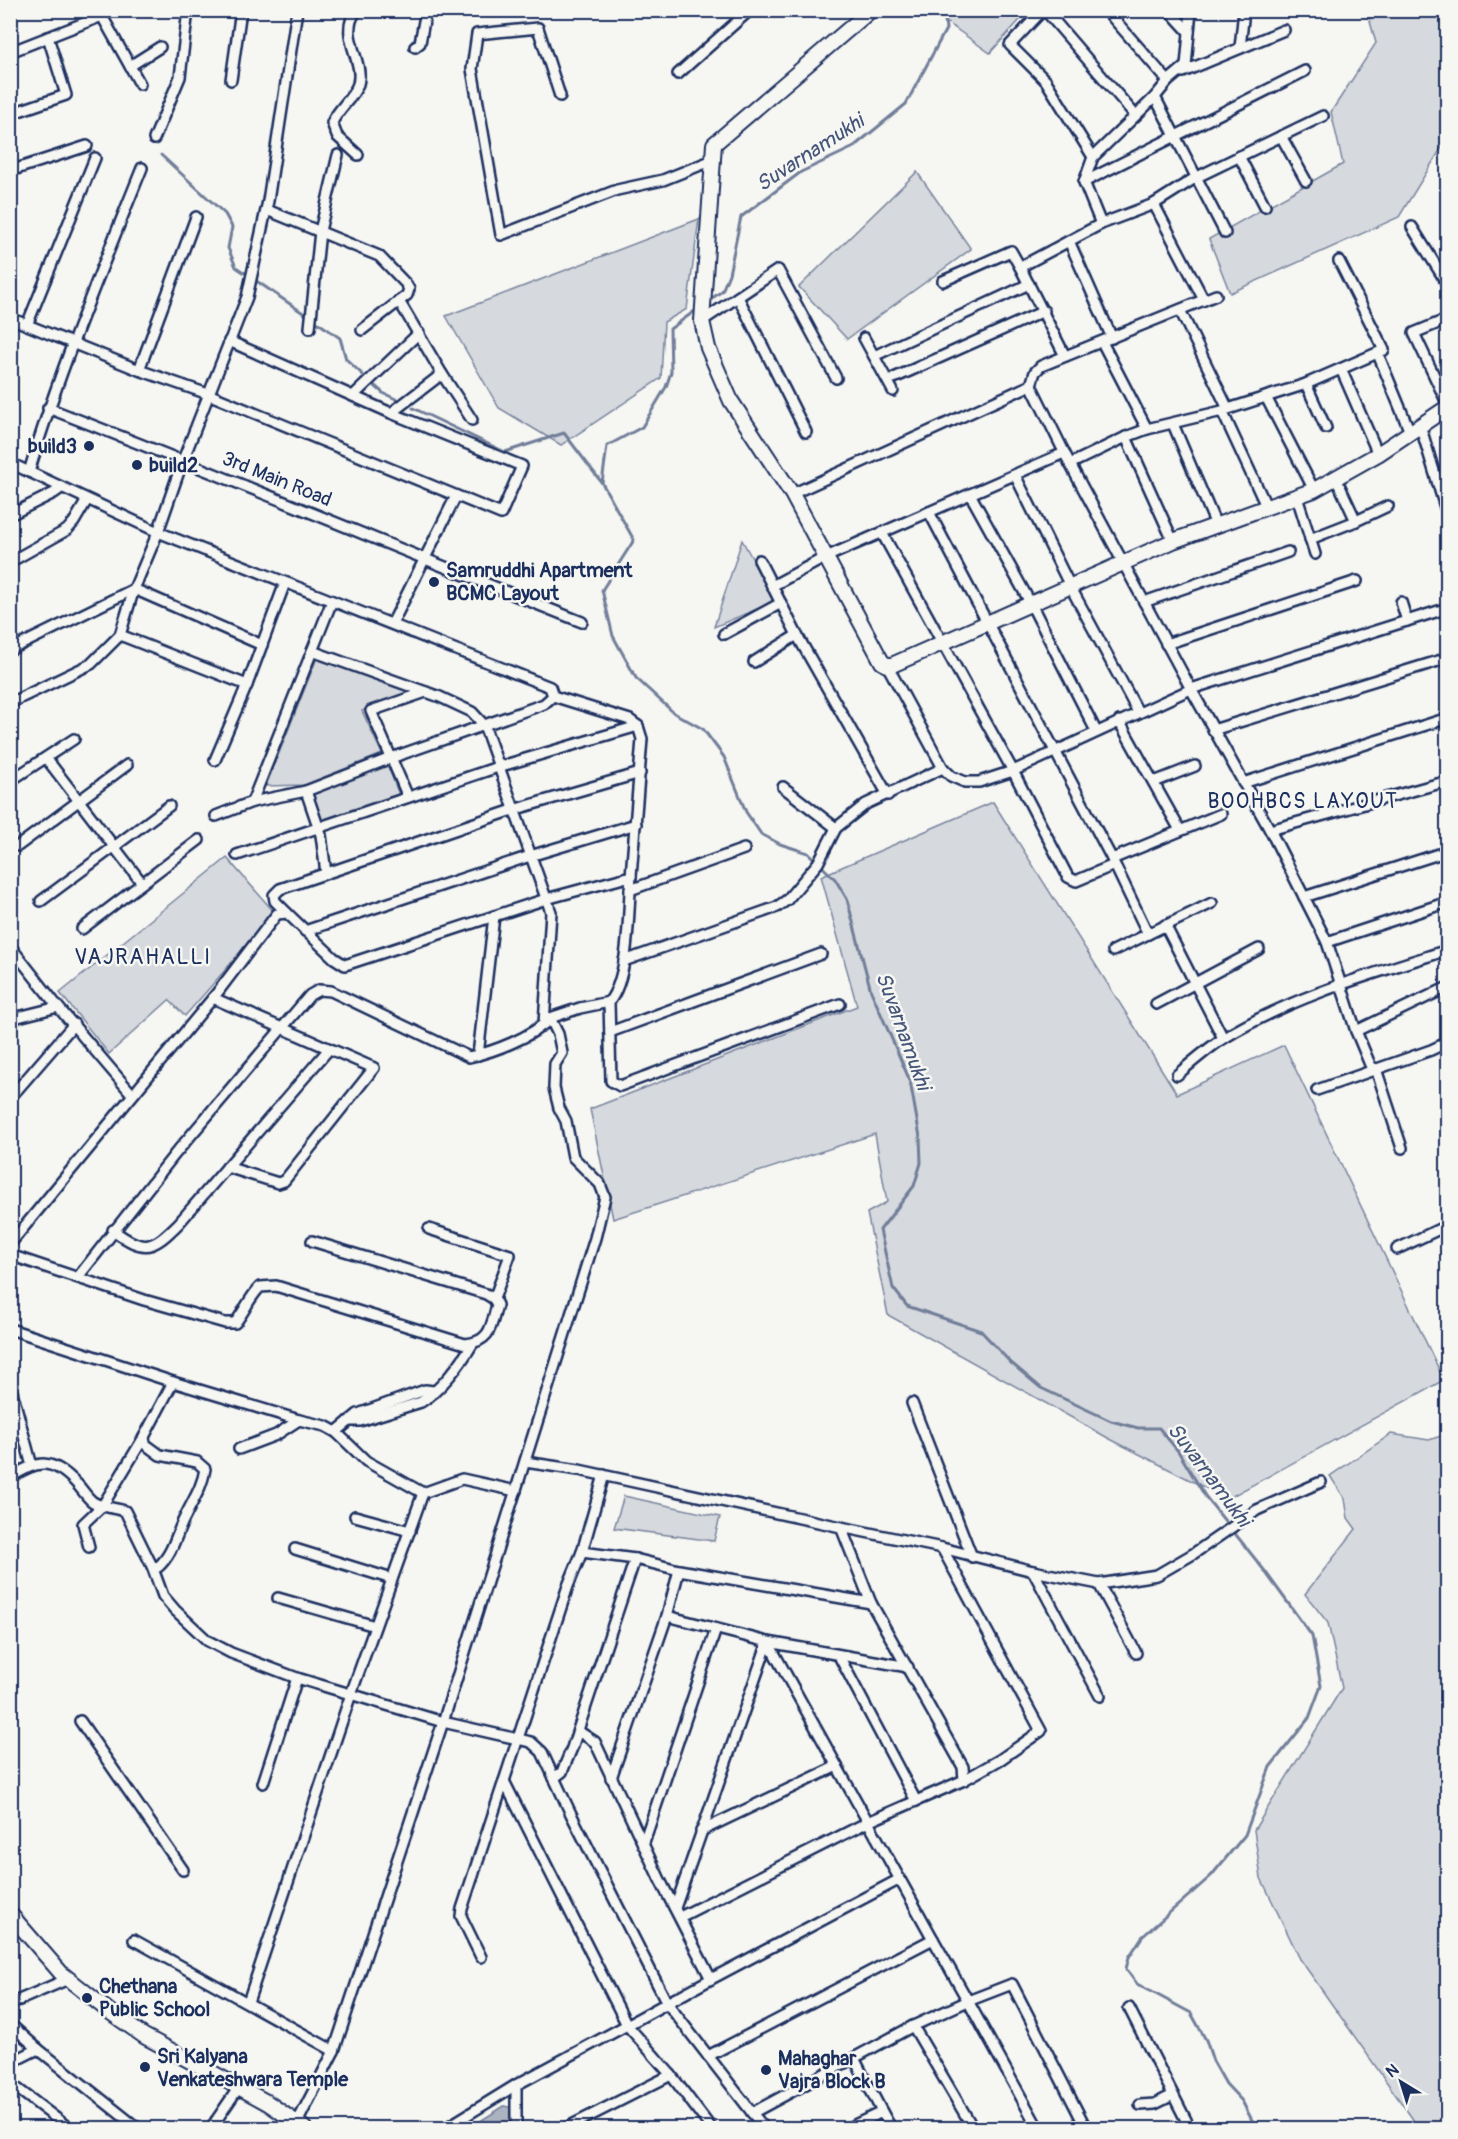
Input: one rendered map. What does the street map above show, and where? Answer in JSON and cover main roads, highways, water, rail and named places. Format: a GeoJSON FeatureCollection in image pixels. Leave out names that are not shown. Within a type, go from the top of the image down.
{"type":"FeatureCollection","features":[{"type":"Feature","properties":{"kind":"waterway","name":"Suvarnamukhi"},"geometry":{"type":"LineString","coordinates":[[707,302],[722,291],[729,274],[741,217],[801,172],[852,148],[906,104],[946,29],[944,10]]}},
{"type":"Feature","properties":{"kind":"waterway"},"geometry":{"type":"LineString","coordinates":[[161,155],[225,214],[232,227],[228,248],[236,267],[245,273]]}},
{"type":"Feature","properties":{"kind":"waterway"},"geometry":{"type":"LineString","coordinates":[[258,282],[309,317]]}},
{"type":"Feature","properties":{"kind":"waterway","name":"Suvarnamukhi"},"geometry":{"type":"LineString","coordinates":[[699,308],[670,329],[671,372],[666,387],[642,427],[607,446],[602,483],[634,540],[602,590],[613,636],[636,678],[674,713],[703,729],[724,757],[746,812],[761,834],[780,844],[808,853],[835,879],[847,899],[871,991],[910,1081],[920,1137],[921,1163],[914,1186],[880,1230],[893,1288],[907,1306],[981,1331],[1010,1362],[1041,1388],[1111,1421],[1138,1428],[1159,1428],[1178,1451],[1205,1496],[1264,1570],[1312,1636],[1321,1686],[1309,1718],[1270,1767],[1245,1835],[1211,1876],[1142,1937],[1129,1957],[1126,1969],[1137,1984],[1191,2013],[1206,2040],[1213,2061],[1226,2084],[1242,2101],[1256,2128]]}},
{"type":"Feature","properties":{"kind":"waterway"},"geometry":{"type":"LineString","coordinates":[[314,320],[340,338],[346,359],[363,375]]}},
{"type":"Feature","properties":{"kind":"waterway"},"geometry":{"type":"LineString","coordinates":[[375,386],[383,393],[398,400]]}},
{"type":"Feature","properties":{"kind":"waterway"},"geometry":{"type":"LineString","coordinates":[[413,408],[505,452],[564,433],[602,483]]}},
{"type":"Feature","properties":{"kind":"place","name":"build3"},"geometry":{"type":"Point","coordinates":[89,446]}},
{"type":"Feature","properties":{"kind":"place","name":"build2"},"geometry":{"type":"Point","coordinates":[137,465]}},
{"type":"Feature","properties":{"kind":"place","name":"Samruddhi Apartment BCMC Layout"},"geometry":{"type":"Point","coordinates":[434,582]}},
{"type":"Feature","properties":{"kind":"place","name":"Chethana Public School"},"geometry":{"type":"Point","coordinates":[87,1998]}},
{"type":"Feature","properties":{"kind":"place","name":"Sri Kalyana Venkateshwara Temple"},"geometry":{"type":"Point","coordinates":[145,2067]}},
{"type":"Feature","properties":{"kind":"place","name":"Mahaghar Vajra Block B"},"geometry":{"type":"Point","coordinates":[766,2070]}},
{"type":"Feature","properties":{"kind":"district","name":"BOOHBCS LAYOUT"},"geometry":{"type":"Point","coordinates":[1303,801]}},
{"type":"Feature","properties":{"kind":"district","name":"VAJRAHALLI"},"geometry":{"type":"Point","coordinates":[143,957]}}]}
